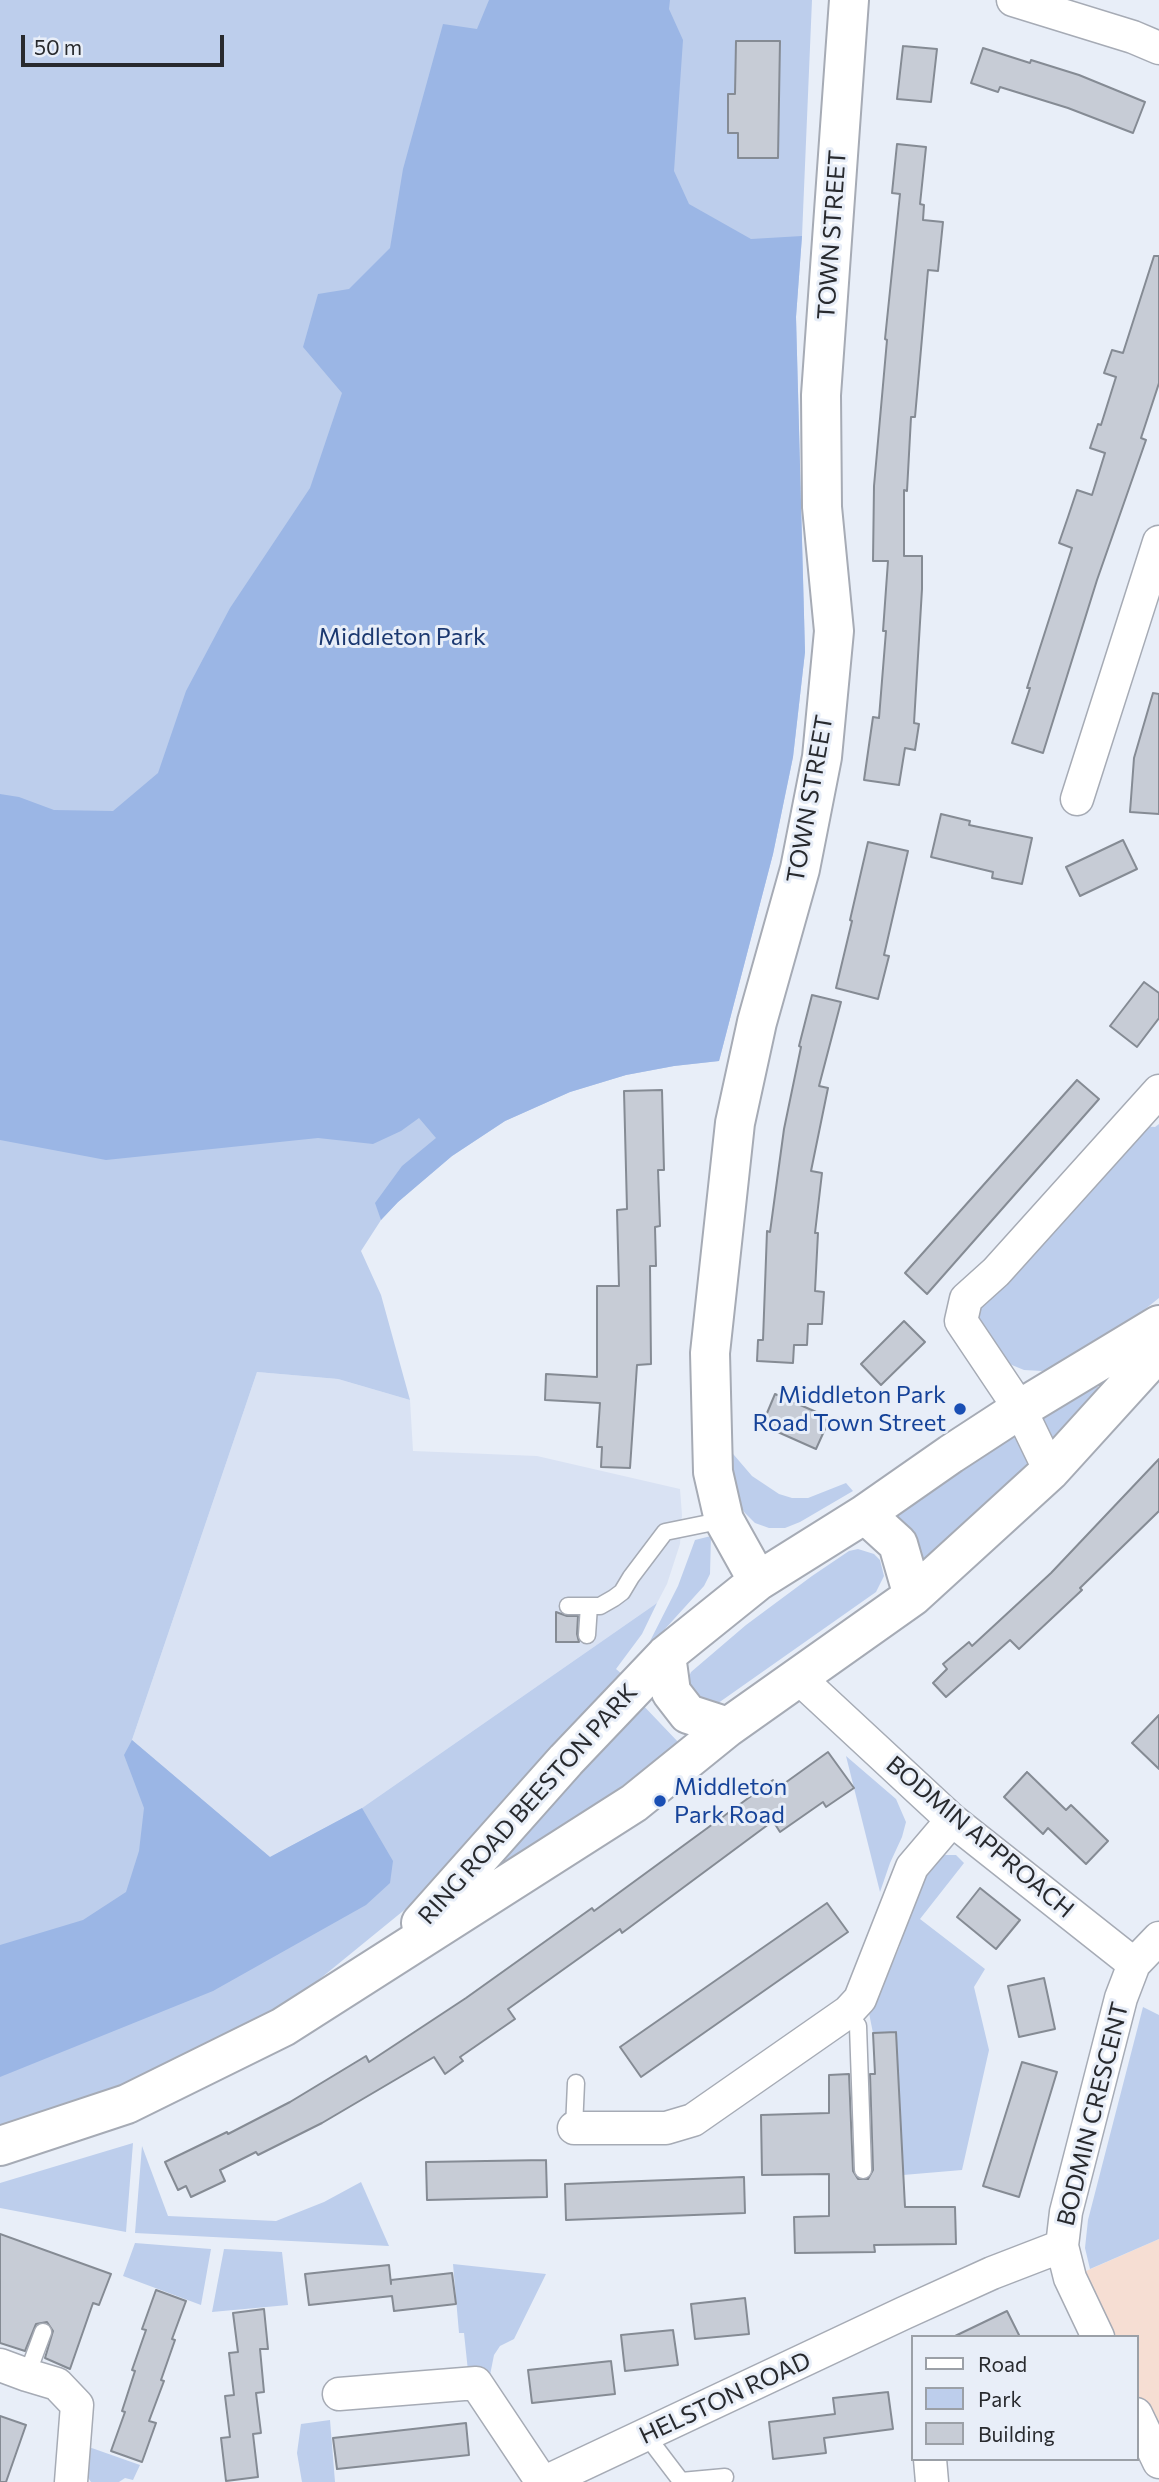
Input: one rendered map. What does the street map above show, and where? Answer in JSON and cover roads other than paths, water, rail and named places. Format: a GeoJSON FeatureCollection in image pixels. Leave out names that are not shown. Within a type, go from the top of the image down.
{"type":"FeatureCollection","features":[{"type":"Feature","properties":{"kind":"street","name":"TOWN STREET"},"geometry":{"type":"LineString","coordinates":[[758,1581],[724,1520],[713,1472],[710,1353],[735,1123],[757,1022],[800,869],[822,757],[834,631],[822,507],[821,396],[849,0]]}},
{"type":"Feature","properties":{"kind":"street"},"geometry":{"type":"LineString","coordinates":[[1013,0],[1159,47]]}},
{"type":"Feature","properties":{"kind":"street"},"geometry":{"type":"LineString","coordinates":[[1077,799],[1159,542]]}},
{"type":"Feature","properties":{"kind":"street"},"geometry":{"type":"LineString","coordinates":[[1050,1471],[1020,1409],[961,1321],[966,1299],[996,1272],[1159,1091]]}},
{"type":"Feature","properties":{"kind":"street"},"geometry":{"type":"LineString","coordinates":[[758,1581],[866,1514],[1020,1409],[1159,1325]]}},
{"type":"Feature","properties":{"kind":"street"},"geometry":{"type":"LineString","coordinates":[[799,1678],[913,1596],[1050,1471],[1159,1351]]}},
{"type":"Feature","properties":{"kind":"street"},"geometry":{"type":"LineString","coordinates":[[866,1514],[898,1544],[913,1596]]}},
{"type":"Feature","properties":{"kind":"street","name":"RING ROAD BEESTON PARK"},"geometry":{"type":"LineString","coordinates":[[392,1956],[566,1760],[666,1655],[758,1581]]}},
{"type":"Feature","properties":{"kind":"street","name":"RING ROAD BEESTON PARK"},"geometry":{"type":"LineString","coordinates":[[666,1655],[671,1692],[688,1714],[728,1727]]}},
{"type":"Feature","properties":{"kind":"street","name":"RING ROAD BEESTON PARK"},"geometry":{"type":"LineString","coordinates":[[0,2146],[127,2104],[283,2026],[634,1803],[728,1727],[799,1678]]}},
{"type":"Feature","properties":{"kind":"street","name":"BODMIN APPROACH"},"geometry":{"type":"LineString","coordinates":[[799,1678],[951,1820],[1134,1964]]}},
{"type":"Feature","properties":{"kind":"street"},"geometry":{"type":"LineString","coordinates":[[574,2128],[666,2128],[693,2120],[848,2012],[860,1999],[912,1867],[951,1820]]}},
{"type":"Feature","properties":{"kind":"street","name":"BODMIN CRESCENT"},"geometry":{"type":"LineString","coordinates":[[1097,2335],[1069,2278],[1062,2246],[1069,2199],[1121,1997],[1134,1964],[1159,1938]]}},
{"type":"Feature","properties":{"kind":"street","name":"HELSTON ROAD"},"geometry":{"type":"LineString","coordinates":[[544,2482],[646,2435],[909,2325],[992,2273],[1062,2246]]}},
{"type":"Feature","properties":{"kind":"street"},"geometry":{"type":"LineString","coordinates":[[13,2370],[57,2384],[77,2405],[71,2482]]}},
{"type":"Feature","properties":{"kind":"street"},"geometry":{"type":"LineString","coordinates":[[339,2395],[477,2383],[544,2482]]}},
{"type":"Feature","properties":{"kind":"street"},"geometry":{"type":"LineString","coordinates":[[1138,2418],[1159,2462]]}},
{"type":"Feature","properties":{"kind":"street"},"geometry":{"type":"LineString","coordinates":[[930,2461],[932,2482]]}},
{"type":"Feature","properties":{"kind":"lane"},"geometry":{"type":"LineString","coordinates":[[568,1606],[600,1606],[622,1592],[665,1532],[724,1520]]}},
{"type":"Feature","properties":{"kind":"lane"},"geometry":{"type":"LineString","coordinates":[[587,1635],[589,1606]]}},
{"type":"Feature","properties":{"kind":"lane"},"geometry":{"type":"LineString","coordinates":[[848,2012],[858,2026],[863,2170]]}},
{"type":"Feature","properties":{"kind":"lane"},"geometry":{"type":"LineString","coordinates":[[574,2128],[576,2082]]}},
{"type":"Feature","properties":{"kind":"lane"},"geometry":{"type":"LineString","coordinates":[[13,2370],[44,2332]]}},
{"type":"Feature","properties":{"kind":"lane"},"geometry":{"type":"LineString","coordinates":[[646,2435],[681,2481],[725,2477]]}},
{"type":"Feature","properties":{"kind":"place","name":"Middleton Park Road Town Street"},"geometry":{"type":"Point","coordinates":[960,1409]}},
{"type":"Feature","properties":{"kind":"place","name":"Middleton Park Road"},"geometry":{"type":"Point","coordinates":[660,1801]}},
{"type":"Feature","properties":{"kind":"park label","name":"Middleton Park"},"geometry":{"type":"Point","coordinates":[402,637]}}]}
